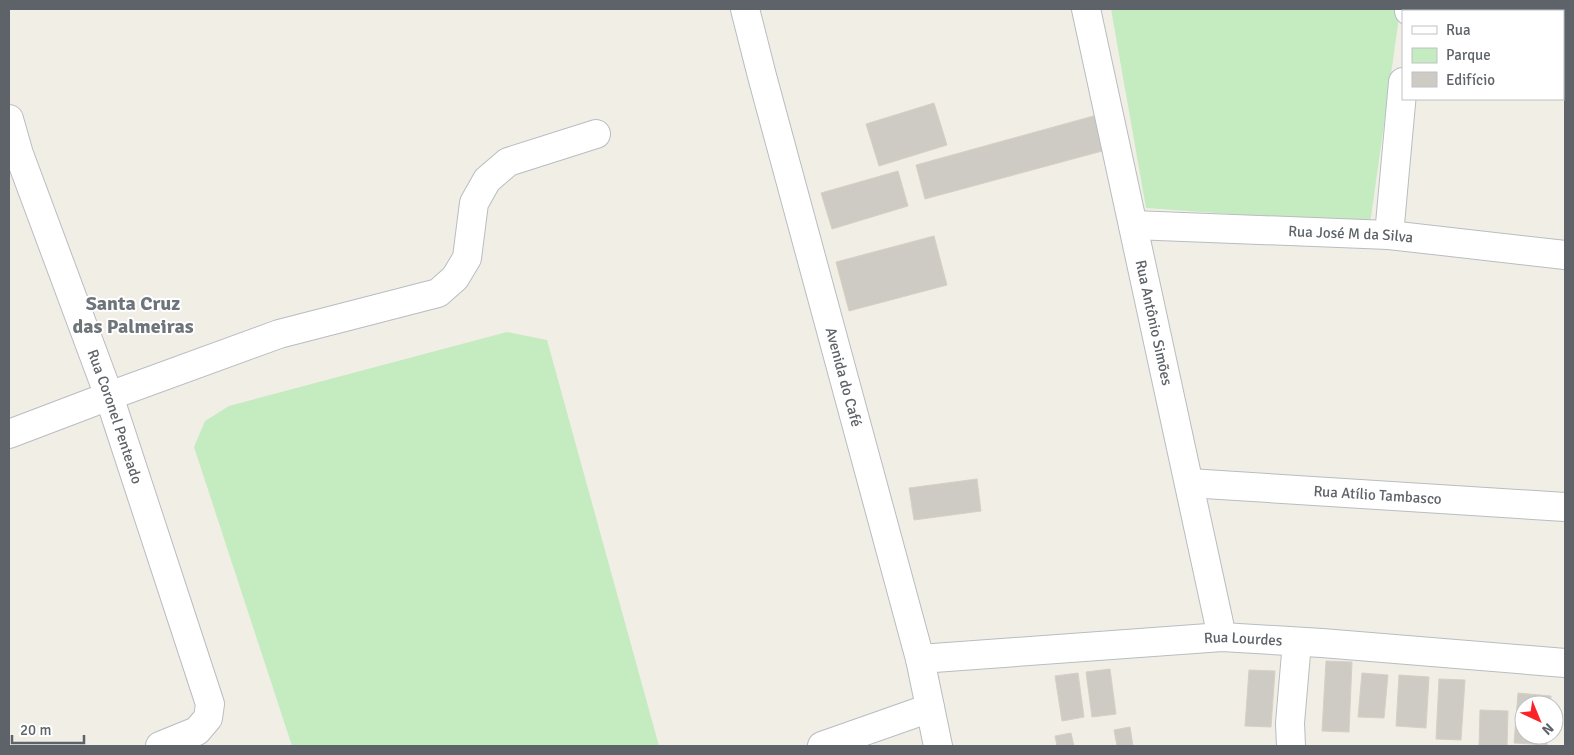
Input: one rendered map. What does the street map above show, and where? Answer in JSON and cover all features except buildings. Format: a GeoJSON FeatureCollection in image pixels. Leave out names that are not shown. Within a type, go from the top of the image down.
{"type":"FeatureCollection","features":[{"type":"Feature","properties":{"kind":"street","name":"Avenida do Café"},"geometry":{"type":"LineString","coordinates":[[745,9],[920,659],[938,746]]}},
{"type":"Feature","properties":{"kind":"street","name":"Rua Antônio Simões"},"geometry":{"type":"LineString","coordinates":[[1086,9],[1222,638]]}},
{"type":"Feature","properties":{"kind":"street"},"geometry":{"type":"LineString","coordinates":[[1389,235],[1402,93]]}},
{"type":"Feature","properties":{"kind":"street","name":"Rua Coronel Penteado"},"geometry":{"type":"LineString","coordinates":[[9,119],[14,156],[109,396],[210,704],[208,718],[197,731],[160,746]]}},
{"type":"Feature","properties":{"kind":"street"},"geometry":{"type":"LineString","coordinates":[[9,434],[279,334],[438,293],[454,278],[467,258],[474,203],[487,180],[508,162],[596,134]]}},
{"type":"Feature","properties":{"kind":"street","name":"Rua José M da Silva"},"geometry":{"type":"LineString","coordinates":[[1133,225],[1389,235],[1565,255]]}},
{"type":"Feature","properties":{"kind":"street","name":"Rua Atílio Tambasco"},"geometry":{"type":"LineString","coordinates":[[1189,483],[1565,507]]}},
{"type":"Feature","properties":{"kind":"street","name":"Rua Lourdes"},"geometry":{"type":"LineString","coordinates":[[920,659],[1222,638],[1565,663]]}},
{"type":"Feature","properties":{"kind":"street"},"geometry":{"type":"LineString","coordinates":[[1291,746],[1290,723],[1296,642]]}},
{"type":"Feature","properties":{"kind":"street"},"geometry":{"type":"LineString","coordinates":[[822,746],[930,708]]}},
{"type":"Feature","properties":{"kind":"green space"},"geometry":{"type":"Polygon","coordinates":[[[1111,9],[1400,10],[1370,224],[1146,208],[1111,9]]]}},
{"type":"Feature","properties":{"kind":"green space"},"geometry":{"type":"Polygon","coordinates":[[[507,332],[547,340],[659,746],[292,746],[194,447],[205,421],[229,406],[507,332]]]}},
{"type":"Feature","properties":{"kind":"district","name":"Santa Cruz das Palmeiras"},"geometry":{"type":"Point","coordinates":[133,314]}}]}
